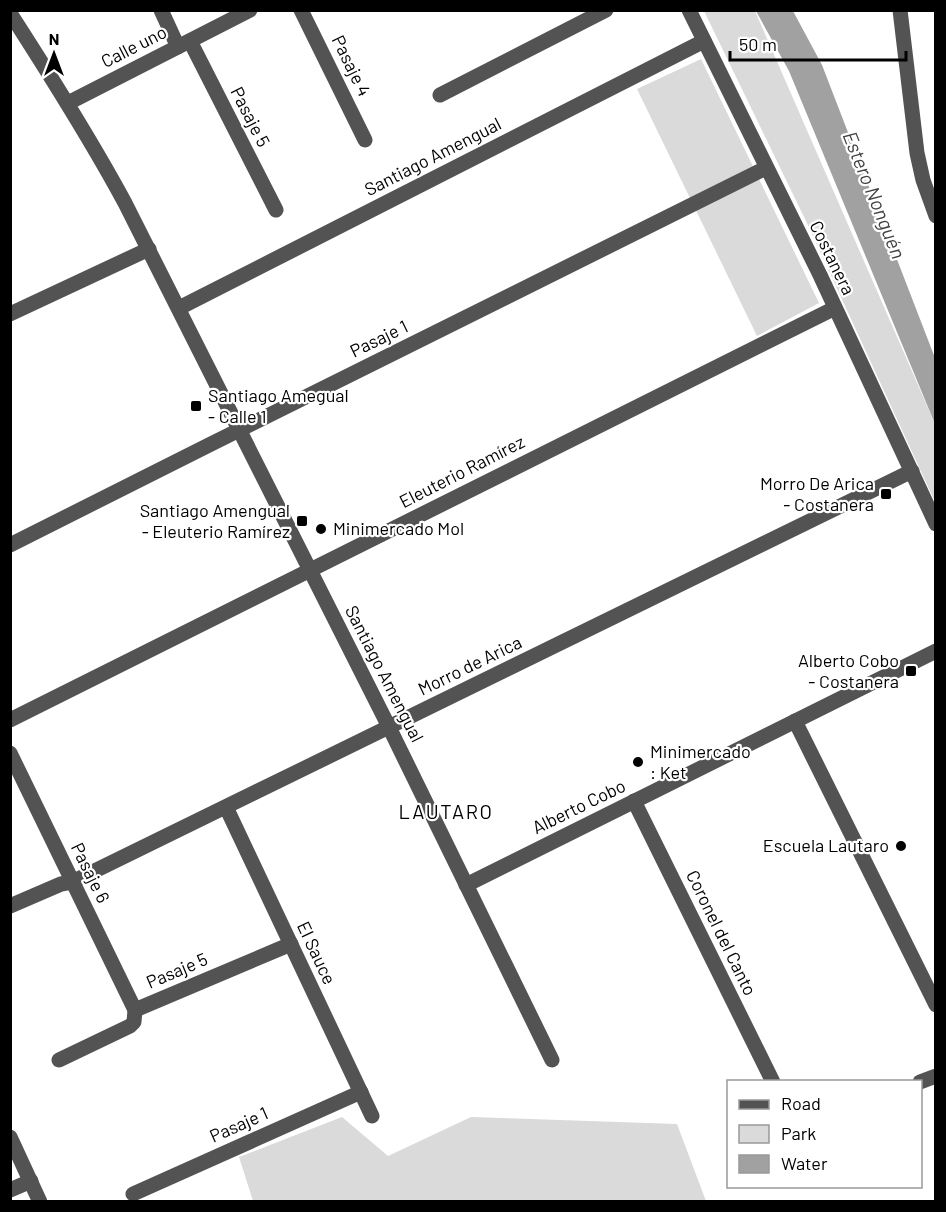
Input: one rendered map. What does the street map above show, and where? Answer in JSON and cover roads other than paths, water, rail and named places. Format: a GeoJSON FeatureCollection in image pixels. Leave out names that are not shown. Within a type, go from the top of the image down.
{"type":"FeatureCollection","features":[{"type":"Feature","properties":{"kind":"street"},"geometry":{"type":"LineString","coordinates":[[160,10],[184,44]]}},
{"type":"Feature","properties":{"kind":"street","name":"Calle uno"},"geometry":{"type":"LineString","coordinates":[[68,103],[250,10]]}},
{"type":"Feature","properties":{"kind":"street","name":"Pasaje 4"},"geometry":{"type":"LineString","coordinates":[[301,10],[365,140]]}},
{"type":"Feature","properties":{"kind":"street"},"geometry":{"type":"LineString","coordinates":[[440,95],[606,10]]}},
{"type":"Feature","properties":{"kind":"street","name":"Costanera"},"geometry":{"type":"LineString","coordinates":[[689,10],[820,275],[936,524]]}},
{"type":"Feature","properties":{"kind":"street"},"geometry":{"type":"LineString","coordinates":[[900,10],[917,153],[923,180],[932,192],[936,216]]}},
{"type":"Feature","properties":{"kind":"street","name":"Santiago Amengual"},"geometry":{"type":"LineString","coordinates":[[10,13],[106,167],[149,249],[389,727],[552,1060]]}},
{"type":"Feature","properties":{"kind":"street","name":"Santiago Amengual"},"geometry":{"type":"LineString","coordinates":[[179,308],[704,40]]}},
{"type":"Feature","properties":{"kind":"street","name":"Pasaje 5"},"geometry":{"type":"LineString","coordinates":[[184,44],[276,210]]}},
{"type":"Feature","properties":{"kind":"street","name":"Pasaje 1"},"geometry":{"type":"LineString","coordinates":[[10,546],[766,168]]}},
{"type":"Feature","properties":{"kind":"street"},"geometry":{"type":"LineString","coordinates":[[10,314],[149,249]]}},
{"type":"Feature","properties":{"kind":"street","name":"Eleuterio Ramírez"},"geometry":{"type":"LineString","coordinates":[[10,720],[835,308]]}},
{"type":"Feature","properties":{"kind":"street","name":"Morro de Arica"},"geometry":{"type":"LineString","coordinates":[[10,906],[61,884],[72,882],[912,471]]}},
{"type":"Feature","properties":{"kind":"street","name":"Alberto Cobo"},"geometry":{"type":"LineString","coordinates":[[465,885],[936,651]]}},
{"type":"Feature","properties":{"kind":"street"},"geometry":{"type":"LineString","coordinates":[[795,721],[936,1005]]}},
{"type":"Feature","properties":{"kind":"street","name":"Pasaje 6"},"geometry":{"type":"LineString","coordinates":[[10,753],[135,1010]]}},
{"type":"Feature","properties":{"kind":"street","name":"Coronel del Canto"},"geometry":{"type":"LineString","coordinates":[[634,801],[772,1080]]}},
{"type":"Feature","properties":{"kind":"street","name":"El Sauce"},"geometry":{"type":"LineString","coordinates":[[226,807],[372,1116]]}},
{"type":"Feature","properties":{"kind":"street","name":"Pasaje 5"},"geometry":{"type":"LineString","coordinates":[[59,1060],[130,1026],[134,1022],[135,1010],[291,944]]}},
{"type":"Feature","properties":{"kind":"street"},"geometry":{"type":"LineString","coordinates":[[922,1082],[936,1076]]}},
{"type":"Feature","properties":{"kind":"street","name":"Pasaje 1"},"geometry":{"type":"LineString","coordinates":[[133,1194],[361,1092]]}},
{"type":"Feature","properties":{"kind":"street"},"geometry":{"type":"LineString","coordinates":[[10,1137],[40,1202]]}},
{"type":"Feature","properties":{"kind":"street"},"geometry":{"type":"LineString","coordinates":[[10,1190],[31,1181]]}},
{"type":"Feature","properties":{"kind":"water"},"geometry":{"type":"Polygon","coordinates":[[[756,11],[793,11],[822,65],[935,358],[935,424],[789,71],[756,11]]]}},
{"type":"Feature","properties":{"kind":"place","name":"Santiago Amegual - Calle 1"},"geometry":{"type":"Point","coordinates":[196,406]}},
{"type":"Feature","properties":{"kind":"place","name":"Morro De Arica - Costanera"},"geometry":{"type":"Point","coordinates":[886,494]}},
{"type":"Feature","properties":{"kind":"place","name":"Santiago Amengual - Eleuterio Ramírez"},"geometry":{"type":"Point","coordinates":[302,521]}},
{"type":"Feature","properties":{"kind":"place","name":"Minimercado Mol"},"geometry":{"type":"Point","coordinates":[321,529]}},
{"type":"Feature","properties":{"kind":"place","name":"Alberto Cobo - Costanera"},"geometry":{"type":"Point","coordinates":[911,671]}},
{"type":"Feature","properties":{"kind":"place","name":"Minimercado : Ket"},"geometry":{"type":"Point","coordinates":[638,762]}},
{"type":"Feature","properties":{"kind":"place","name":"Escuela Lautaro"},"geometry":{"type":"Point","coordinates":[901,846]}},
{"type":"Feature","properties":{"kind":"district","name":"LAUTARO"},"geometry":{"type":"Point","coordinates":[446,812]}},
{"type":"Feature","properties":{"kind":"water label","name":"Estero Nonguén"},"geometry":{"type":"Point","coordinates":[874,195]}}]}
